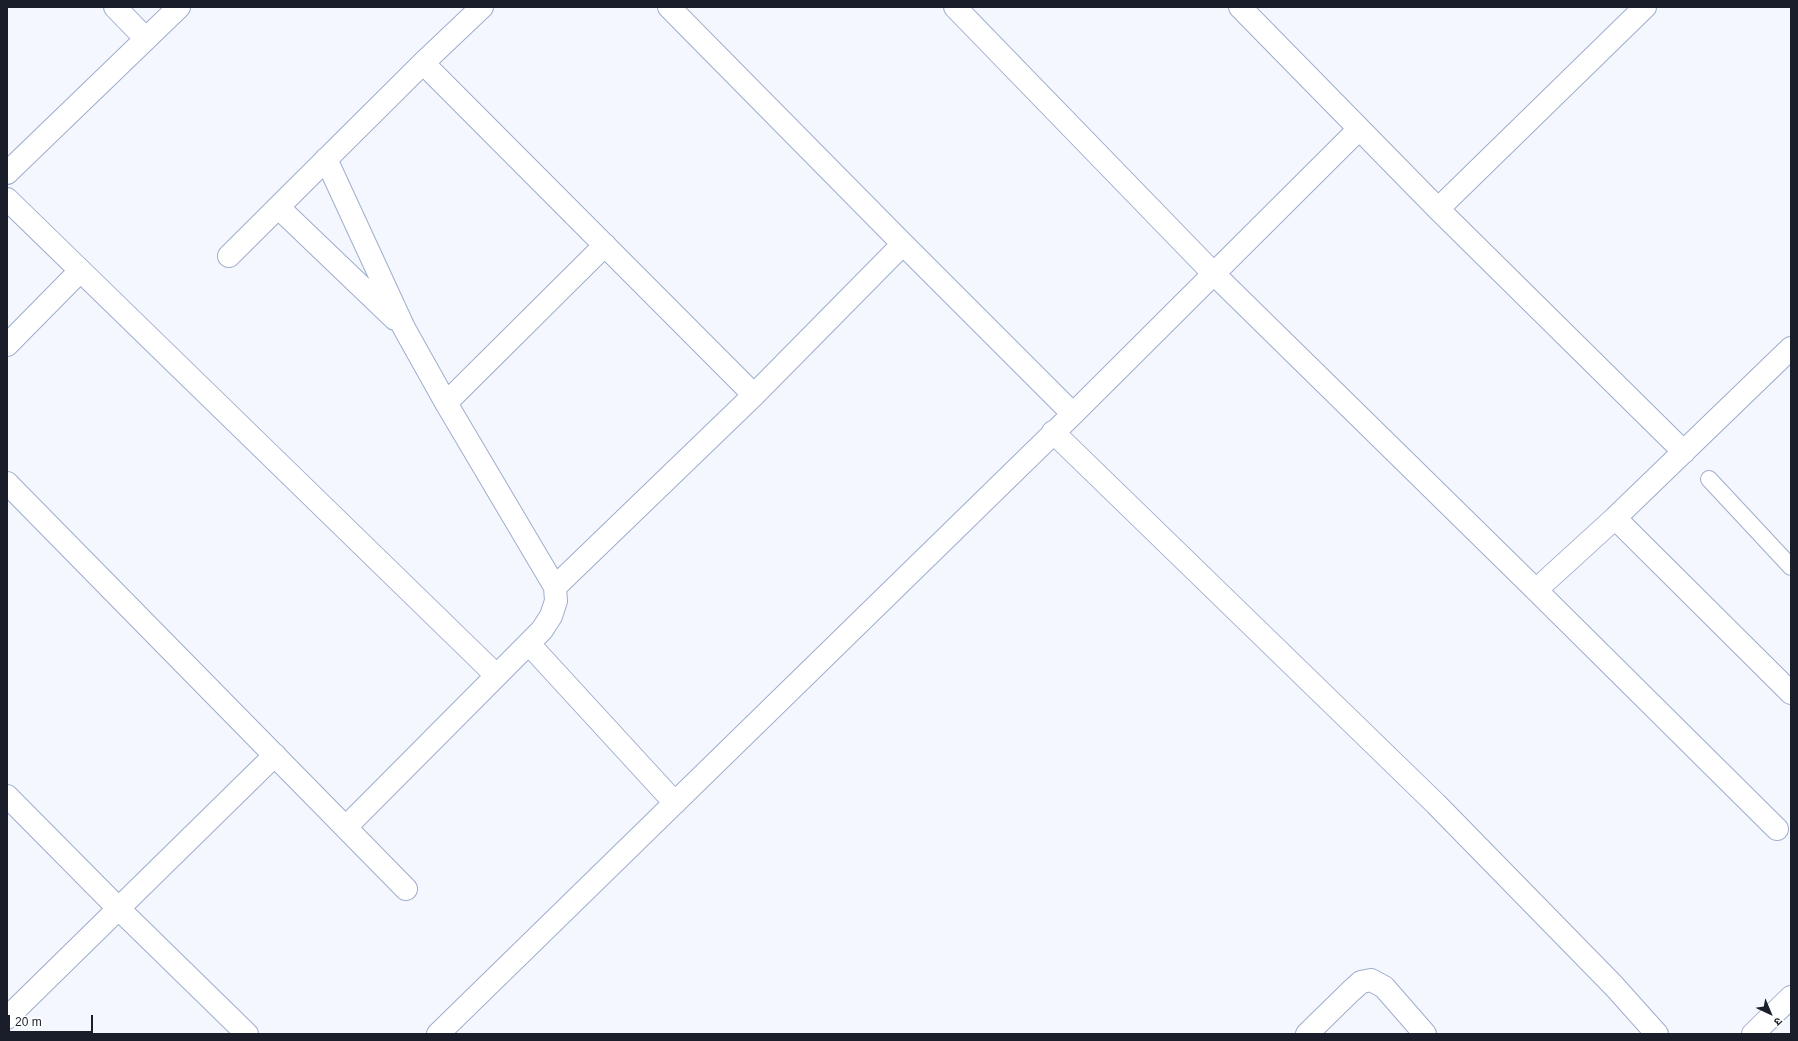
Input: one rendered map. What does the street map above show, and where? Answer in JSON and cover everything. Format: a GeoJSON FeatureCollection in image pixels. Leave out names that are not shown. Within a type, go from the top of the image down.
{"type":"FeatureCollection","features":[{"type":"Feature","properties":{"kind":"street"},"geometry":{"type":"LineString","coordinates":[[115,7],[146,39]]}},
{"type":"Feature","properties":{"kind":"street"},"geometry":{"type":"LineString","coordinates":[[7,174],[179,7]]}},
{"type":"Feature","properties":{"kind":"street"},"geometry":{"type":"LineString","coordinates":[[229,256],[423,63],[482,7]]}},
{"type":"Feature","properties":{"kind":"street"},"geometry":{"type":"LineString","coordinates":[[669,7],[1073,414]]}},
{"type":"Feature","properties":{"kind":"street"},"geometry":{"type":"LineString","coordinates":[[955,7],[1213,273],[1536,590],[1776,829]]}},
{"type":"Feature","properties":{"kind":"street"},"geometry":{"type":"LineString","coordinates":[[1240,7],[1438,209],[1684,452]]}},
{"type":"Feature","properties":{"kind":"street"},"geometry":{"type":"LineString","coordinates":[[1438,209],[1645,7]]}},
{"type":"Feature","properties":{"kind":"street"},"geometry":{"type":"LineString","coordinates":[[423,63],[754,396]]}},
{"type":"Feature","properties":{"kind":"street"},"geometry":{"type":"LineString","coordinates":[[438,1034],[1073,414],[1359,129]]}},
{"type":"Feature","properties":{"kind":"street"},"geometry":{"type":"LineString","coordinates":[[326,159],[404,328],[446,403],[555,587],[556,601],[551,616],[542,630],[529,644],[496,675],[346,827]]}},
{"type":"Feature","properties":{"kind":"street"},"geometry":{"type":"LineString","coordinates":[[7,199],[80,272],[496,675]]}},
{"type":"Feature","properties":{"kind":"street"},"geometry":{"type":"LineString","coordinates":[[278,207],[404,328]]}},
{"type":"Feature","properties":{"kind":"street"},"geometry":{"type":"LineString","coordinates":[[555,587],[754,396],[903,244]]}},
{"type":"Feature","properties":{"kind":"street"},"geometry":{"type":"LineString","coordinates":[[446,403],[605,245]]}},
{"type":"Feature","properties":{"kind":"street"},"geometry":{"type":"LineString","coordinates":[[7,345],[80,272]]}},
{"type":"Feature","properties":{"kind":"street"},"geometry":{"type":"LineString","coordinates":[[1536,590],[1615,518],[1791,348]]}},
{"type":"Feature","properties":{"kind":"street"},"geometry":{"type":"LineString","coordinates":[[1053,432],[1436,804],[1614,986],[1657,1034]]}},
{"type":"Feature","properties":{"kind":"street"},"geometry":{"type":"LineString","coordinates":[[7,483],[406,889]]}},
{"type":"Feature","properties":{"kind":"street"},"geometry":{"type":"LineString","coordinates":[[1615,518],[1791,693]]}},
{"type":"Feature","properties":{"kind":"street"},"geometry":{"type":"LineString","coordinates":[[529,644],[675,803]]}},
{"type":"Feature","properties":{"kind":"street"},"geometry":{"type":"LineString","coordinates":[[7,1018],[275,755]]}},
{"type":"Feature","properties":{"kind":"street"},"geometry":{"type":"LineString","coordinates":[[7,796],[118,908],[247,1034]]}},
{"type":"Feature","properties":{"kind":"street"},"geometry":{"type":"LineString","coordinates":[[1307,1034],[1351,991],[1362,982],[1371,980],[1384,987],[1425,1034]]}},
{"type":"Feature","properties":{"kind":"street"},"geometry":{"type":"LineString","coordinates":[[1760,1032],[1791,997]]}},
{"type":"Feature","properties":{"kind":"lane"},"geometry":{"type":"LineString","coordinates":[[1708,479],[1791,567]]}}]}
